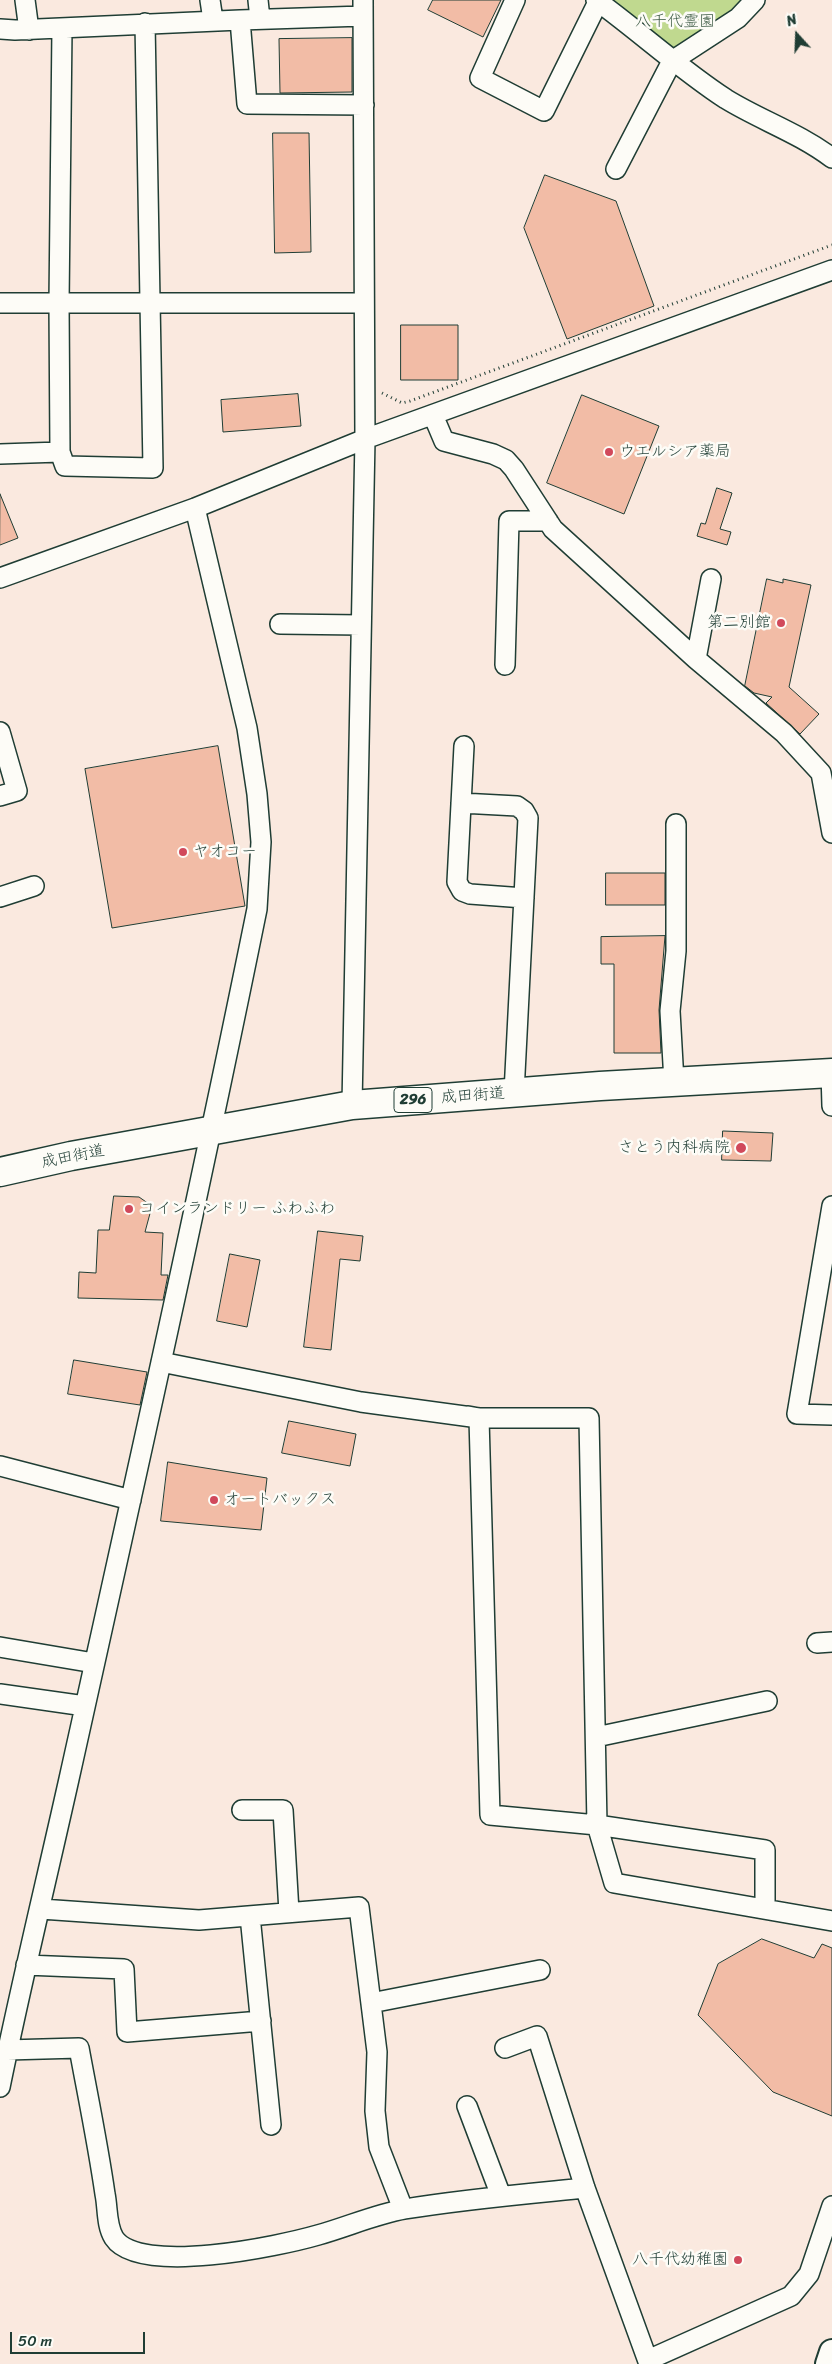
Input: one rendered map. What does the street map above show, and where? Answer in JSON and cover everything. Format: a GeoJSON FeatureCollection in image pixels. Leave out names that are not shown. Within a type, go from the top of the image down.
{"type":"FeatureCollection","features":[{"type":"Feature","properties":{"kind":"highway","name":"成田街道"},"geometry":{"type":"LineString","coordinates":[[0,1172],[211,1130],[352,1105],[831,1073]]}},
{"type":"Feature","properties":{"kind":"main road"},"geometry":{"type":"LineString","coordinates":[[828,2364],[832,2352]]}},
{"type":"Feature","properties":{"kind":"street"},"geometry":{"type":"LineString","coordinates":[[25,0],[29,30]]}},
{"type":"Feature","properties":{"kind":"street"},"geometry":{"type":"LineString","coordinates":[[210,0],[212,20]]}},
{"type":"Feature","properties":{"kind":"street"},"geometry":{"type":"LineString","coordinates":[[258,0],[260,19]]}},
{"type":"Feature","properties":{"kind":"street"},"geometry":{"type":"LineString","coordinates":[[515,0],[480,78],[544,111],[597,1],[672,61],[727,99],[811,142],[832,158]]}},
{"type":"Feature","properties":{"kind":"street"},"geometry":{"type":"LineString","coordinates":[[616,169],[672,61],[738,18],[755,0]]}},
{"type":"Feature","properties":{"kind":"street"},"geometry":{"type":"LineString","coordinates":[[0,29],[29,30],[260,19],[363,8],[365,439],[352,1105]]}},
{"type":"Feature","properties":{"kind":"street"},"geometry":{"type":"LineString","coordinates":[[240,20],[247,104],[364,105]]}},
{"type":"Feature","properties":{"kind":"street"},"geometry":{"type":"LineString","coordinates":[[62,28],[59,303],[60,452],[65,466],[153,468],[145,23]]}},
{"type":"Feature","properties":{"kind":"street"},"geometry":{"type":"LineString","coordinates":[[0,578],[195,508],[365,439],[832,270]]}},
{"type":"Feature","properties":{"kind":"street"},"geometry":{"type":"LineString","coordinates":[[0,303],[364,303]]}},
{"type":"Feature","properties":{"kind":"street"},"geometry":{"type":"LineString","coordinates":[[433,415],[444,441],[493,454],[506,460],[560,536],[696,659],[784,733],[821,773],[832,833]]}},
{"type":"Feature","properties":{"kind":"street"},"geometry":{"type":"LineString","coordinates":[[0,454],[60,452]]}},
{"type":"Feature","properties":{"kind":"street"},"geometry":{"type":"LineString","coordinates":[[0,2087],[8,2050],[6,2018],[26,1965],[40,1909],[161,1362],[257,909],[261,842],[258,794],[247,728],[195,508]]}},
{"type":"Feature","properties":{"kind":"street"},"geometry":{"type":"LineString","coordinates":[[505,665],[509,521],[548,521]]}},
{"type":"Feature","properties":{"kind":"street"},"geometry":{"type":"LineString","coordinates":[[696,659],[712,579]]}},
{"type":"Feature","properties":{"kind":"street"},"geometry":{"type":"LineString","coordinates":[[280,624],[361,625]]}},
{"type":"Feature","properties":{"kind":"street"},"geometry":{"type":"LineString","coordinates":[[0,732],[17,791],[0,796]]}},
{"type":"Feature","properties":{"kind":"street"},"geometry":{"type":"LineString","coordinates":[[464,746],[457,882],[462,891],[470,894],[524,898]]}},
{"type":"Feature","properties":{"kind":"street"},"geometry":{"type":"LineString","coordinates":[[462,803],[516,806],[524,810],[528,818],[514,1093]]}},
{"type":"Feature","properties":{"kind":"street"},"geometry":{"type":"LineString","coordinates":[[674,1082],[670,1011],[676,951],[676,824]]}},
{"type":"Feature","properties":{"kind":"street"},"geometry":{"type":"LineString","coordinates":[[0,897],[34,886]]}},
{"type":"Feature","properties":{"kind":"street"},"geometry":{"type":"LineString","coordinates":[[831,1073],[832,1106]]}},
{"type":"Feature","properties":{"kind":"street"},"geometry":{"type":"LineString","coordinates":[[832,1206],[830,1237],[797,1414],[832,1415]]}},
{"type":"Feature","properties":{"kind":"street"},"geometry":{"type":"LineString","coordinates":[[161,1362],[361,1402],[479,1418],[589,1418],[597,1825],[614,1883],[832,1921]]}},
{"type":"Feature","properties":{"kind":"street"},"geometry":{"type":"LineString","coordinates":[[479,1418],[490,1815],[597,1825],[765,1850],[765,1909]]}},
{"type":"Feature","properties":{"kind":"street"},"geometry":{"type":"LineString","coordinates":[[0,1466],[130,1500]]}},
{"type":"Feature","properties":{"kind":"street"},"geometry":{"type":"LineString","coordinates":[[0,1647],[94,1663]]}},
{"type":"Feature","properties":{"kind":"street"},"geometry":{"type":"LineString","coordinates":[[0,1694],[85,1706]]}},
{"type":"Feature","properties":{"kind":"street"},"geometry":{"type":"LineString","coordinates":[[596,1737],[767,1701]]}},
{"type":"Feature","properties":{"kind":"street"},"geometry":{"type":"LineString","coordinates":[[242,1810],[283,1810],[289,1912]]}},
{"type":"Feature","properties":{"kind":"street"},"geometry":{"type":"LineString","coordinates":[[40,1909],[199,1920],[359,1907],[377,2052],[375,2111],[379,2147],[403,2209]]}},
{"type":"Feature","properties":{"kind":"street"},"geometry":{"type":"LineString","coordinates":[[250,1916],[272,2125]]}},
{"type":"Feature","properties":{"kind":"street"},"geometry":{"type":"LineString","coordinates":[[26,1965],[124,1968],[127,2032],[261,2021]]}},
{"type":"Feature","properties":{"kind":"street"},"geometry":{"type":"LineString","coordinates":[[371,2004],[540,1970]]}},
{"type":"Feature","properties":{"kind":"street"},"geometry":{"type":"LineString","coordinates":[[505,2048],[537,2036],[585,2188],[649,2362],[791,2296],[808,2274],[832,2206]]}},
{"type":"Feature","properties":{"kind":"street"},"geometry":{"type":"LineString","coordinates":[[8,2050],[79,2048],[106,2195],[109,2226],[115,2239],[135,2252],[155,2257],[257,2250],[317,2236],[403,2209],[501,2196],[585,2188]]}},
{"type":"Feature","properties":{"kind":"street"},"geometry":{"type":"LineString","coordinates":[[467,2106],[501,2196]]}},
{"type":"Feature","properties":{"kind":"path"},"geometry":{"type":"LineString","coordinates":[[379,391],[393,400],[402,403],[410,401],[832,245]]}},
{"type":"Feature","properties":{"kind":"green space","name":"八千代霊園"},"geometry":{"type":"Polygon","coordinates":[[[611,0],[746,0],[731,15],[672,49],[611,0]]]}},
{"type":"Feature","properties":{"kind":"building"},"geometry":{"type":"Polygon","coordinates":[[[433,0],[501,0],[483,37],[428,10],[433,0]]]}},
{"type":"Feature","properties":{"kind":"building"},"geometry":{"type":"Polygon","coordinates":[[[352,38],[352,92],[280,93],[279,39],[352,38]]]}},
{"type":"Feature","properties":{"kind":"building"},"geometry":{"type":"Polygon","coordinates":[[[273,133],[309,133],[311,252],[275,253],[273,133]]]}},
{"type":"Feature","properties":{"kind":"building"},"geometry":{"type":"Polygon","coordinates":[[[545,175],[616,201],[654,306],[567,339],[524,228],[545,175]]]}},
{"type":"Feature","properties":{"kind":"building"},"geometry":{"type":"Polygon","coordinates":[[[401,325],[458,325],[458,380],[401,380],[401,325]]]}},
{"type":"Feature","properties":{"kind":"building"},"geometry":{"type":"Polygon","coordinates":[[[298,394],[301,426],[223,432],[221,400],[298,394]]]}},
{"type":"Feature","properties":{"kind":"building"},"geometry":{"type":"Polygon","coordinates":[[[582,395],[659,426],[624,514],[547,483],[582,395]]]}},
{"type":"Feature","properties":{"kind":"building"},"geometry":{"type":"Polygon","coordinates":[[[717,488],[732,493],[720,529],[731,532],[727,545],[697,536],[701,523],[705,524],[717,488]]]}},
{"type":"Feature","properties":{"kind":"building"},"geometry":{"type":"Polygon","coordinates":[[[0,494],[18,538],[0,545],[0,494]]]}},
{"type":"Feature","properties":{"kind":"building"},"geometry":{"type":"Polygon","coordinates":[[[767,579],[783,583],[783,579],[811,585],[789,687],[819,714],[800,734],[766,703],[772,697],[754,693],[745,686],[767,579]]]}},
{"type":"Feature","properties":{"kind":"building"},"geometry":{"type":"Polygon","coordinates":[[[218,746],[245,906],[112,928],[85,769],[218,746]]]}},
{"type":"Feature","properties":{"kind":"building"},"geometry":{"type":"Polygon","coordinates":[[[606,873],[665,873],[665,905],[606,905],[606,873]]]}},
{"type":"Feature","properties":{"kind":"building"},"geometry":{"type":"Polygon","coordinates":[[[665,936],[659,1010],[661,1053],[614,1053],[614,964],[601,964],[601,937],[665,936]]]}},
{"type":"Feature","properties":{"kind":"building"},"geometry":{"type":"Polygon","coordinates":[[[723,1131],[773,1133],[771,1161],[722,1160],[723,1131]]]}},
{"type":"Feature","properties":{"kind":"building"},"geometry":{"type":"Polygon","coordinates":[[[114,1196],[139,1197],[152,1206],[145,1232],[163,1233],[161,1275],[168,1275],[163,1300],[78,1298],[79,1272],[96,1273],[98,1230],[109,1230],[114,1196]]]}},
{"type":"Feature","properties":{"kind":"building"},"geometry":{"type":"Polygon","coordinates":[[[318,1231],[363,1236],[360,1261],[340,1259],[331,1350],[304,1347],[318,1231]]]}},
{"type":"Feature","properties":{"kind":"building"},"geometry":{"type":"Polygon","coordinates":[[[230,1254],[260,1260],[247,1327],[217,1321],[230,1254]]]}},
{"type":"Feature","properties":{"kind":"building"},"geometry":{"type":"Polygon","coordinates":[[[74,1360],[147,1372],[140,1405],[68,1394],[74,1360]]]}},
{"type":"Feature","properties":{"kind":"building"},"geometry":{"type":"Polygon","coordinates":[[[289,1421],[356,1434],[350,1466],[282,1453],[289,1421]]]}},
{"type":"Feature","properties":{"kind":"building","name":"オートバックス"},"geometry":{"type":"Polygon","coordinates":[[[168,1462],[267,1478],[261,1530],[161,1521],[168,1462]]]}},
{"type":"Feature","properties":{"kind":"building"},"geometry":{"type":"Polygon","coordinates":[[[762,1939],[814,1958],[822,1944],[832,1948],[832,2116],[773,2092],[698,2015],[718,1964],[762,1939]]]}},
{"type":"Feature","properties":{"kind":"place","name":"ウエルシア薬局"},"geometry":{"type":"Point","coordinates":[609,452]}},
{"type":"Feature","properties":{"kind":"place","name":"第二別館"},"geometry":{"type":"Point","coordinates":[781,623]}},
{"type":"Feature","properties":{"kind":"place","name":"ヤオコー"},"geometry":{"type":"Point","coordinates":[183,852]}},
{"type":"Feature","properties":{"kind":"place","name":"さとう内科病院"},"geometry":{"type":"Point","coordinates":[741,1148]}},
{"type":"Feature","properties":{"kind":"place","name":"コインランドリー ふわふわ"},"geometry":{"type":"Point","coordinates":[129,1209]}},
{"type":"Feature","properties":{"kind":"place","name":"オートバックス"},"geometry":{"type":"Point","coordinates":[214,1500]}},
{"type":"Feature","properties":{"kind":"place","name":"八千代幼稚園"},"geometry":{"type":"Point","coordinates":[738,2260]}}]}
